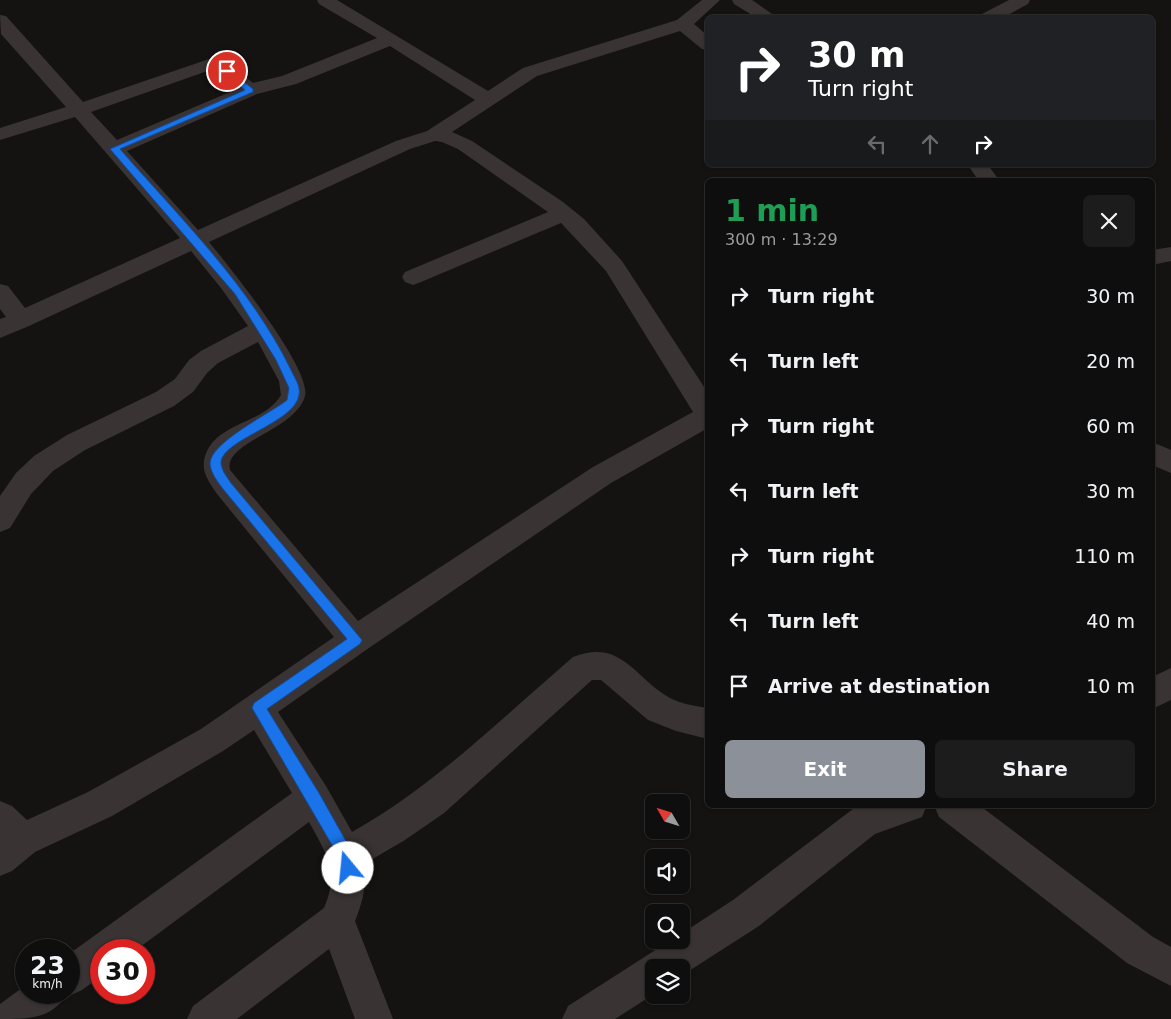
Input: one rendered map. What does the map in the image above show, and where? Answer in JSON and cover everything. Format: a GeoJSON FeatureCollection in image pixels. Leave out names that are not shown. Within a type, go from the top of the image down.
{"type":"FeatureCollection","features":[{"type":"Feature","properties":{"kind":"street"},"geometry":{"type":"LineString","coordinates":[[325,0],[488,100]]}},
{"type":"Feature","properties":{"kind":"street"},"geometry":{"type":"LineString","coordinates":[[0,329],[403,145],[434,135],[530,72],[683,24],[712,0]]}},
{"type":"Feature","properties":{"kind":"street"},"geometry":{"type":"LineString","coordinates":[[740,0],[765,15]]}},
{"type":"Feature","properties":{"kind":"street"},"geometry":{"type":"LineString","coordinates":[[994,15],[1022,0]]}},
{"type":"Feature","properties":{"kind":"street"},"geometry":{"type":"LineString","coordinates":[[683,24],[705,42]]}},
{"type":"Feature","properties":{"kind":"street"},"geometry":{"type":"LineString","coordinates":[[2,27],[79,109],[194,239],[239,292],[263,330],[286,371],[294,388],[294,394],[291,402],[279,413],[227,445],[218,456],[216,463],[218,473],[356,640]]}},
{"type":"Feature","properties":{"kind":"street"},"geometry":{"type":"LineString","coordinates":[[114,149],[250,90],[289,80],[391,39]]}},
{"type":"Feature","properties":{"kind":"street"},"geometry":{"type":"LineString","coordinates":[[0,134],[122,96],[215,62],[250,90]]}},
{"type":"Feature","properties":{"kind":"street"},"geometry":{"type":"LineString","coordinates":[[434,135],[446,136],[465,145],[576,224],[614,266],[705,411]]}},
{"type":"Feature","properties":{"kind":"street"},"geometry":{"type":"LineString","coordinates":[[979,167],[988,178]]}},
{"type":"Feature","properties":{"kind":"street"},"geometry":{"type":"LineString","coordinates":[[413,277],[563,214]]}},
{"type":"Feature","properties":{"kind":"street"},"geometry":{"type":"LineString","coordinates":[[1155,257],[1171,254]]}},
{"type":"Feature","properties":{"kind":"street"},"geometry":{"type":"LineString","coordinates":[[0,292],[21,320]]}},
{"type":"Feature","properties":{"kind":"street"},"geometry":{"type":"LineString","coordinates":[[0,520],[30,475],[53,456],[158,404],[187,382],[194,371],[215,354],[263,330]]}},
{"type":"Feature","properties":{"kind":"street"},"geometry":{"type":"LineString","coordinates":[[8,839],[100,804],[212,740],[356,640],[602,475],[705,418]]}},
{"type":"Feature","properties":{"kind":"street"},"geometry":{"type":"LineString","coordinates":[[1155,454],[1171,462]]}},
{"type":"Feature","properties":{"kind":"street"},"geometry":{"type":"LineString","coordinates":[[346,855],[393,828],[432,801],[584,667],[597,664],[610,668],[641,698],[658,708],[676,717],[705,723]]}},
{"type":"Feature","properties":{"kind":"street"},"geometry":{"type":"LineString","coordinates":[[1155,692],[1171,683]]}},
{"type":"Feature","properties":{"kind":"street"},"geometry":{"type":"LineString","coordinates":[[206,1019],[337,920],[346,900],[349,881],[346,855],[314,798],[258,708]]}},
{"type":"Feature","properties":{"kind":"street"},"geometry":{"type":"LineString","coordinates":[[121,939],[314,798]]}},
{"type":"Feature","properties":{"kind":"street"},"geometry":{"type":"LineString","coordinates":[[675,959],[746,913],[856,813],[890,808]]}},
{"type":"Feature","properties":{"kind":"street"},"geometry":{"type":"LineString","coordinates":[[955,808],[1140,950],[1171,967]]}},
{"type":"Feature","properties":{"kind":"street"},"geometry":{"type":"LineString","coordinates":[[337,920],[374,1019]]}},
{"type":"Feature","properties":{"kind":"street"},"geometry":{"type":"LineString","coordinates":[[581,1019],[645,978]]}},
{"type":"Feature","properties":{"kind":"street"},"geometry":{"type":"LineString","coordinates":[[11,1019],[32,1004]]}},
{"type":"Feature","properties":{"kind":"route"},"geometry":{"type":"LineString","coordinates":[[227,71],[250,90],[114,149],[239,292],[280,359],[294,388],[291,402],[279,413],[227,445],[218,456],[216,463],[218,473],[227,486],[356,640],[258,708],[314,798],[346,855],[348,868]]}}]}
